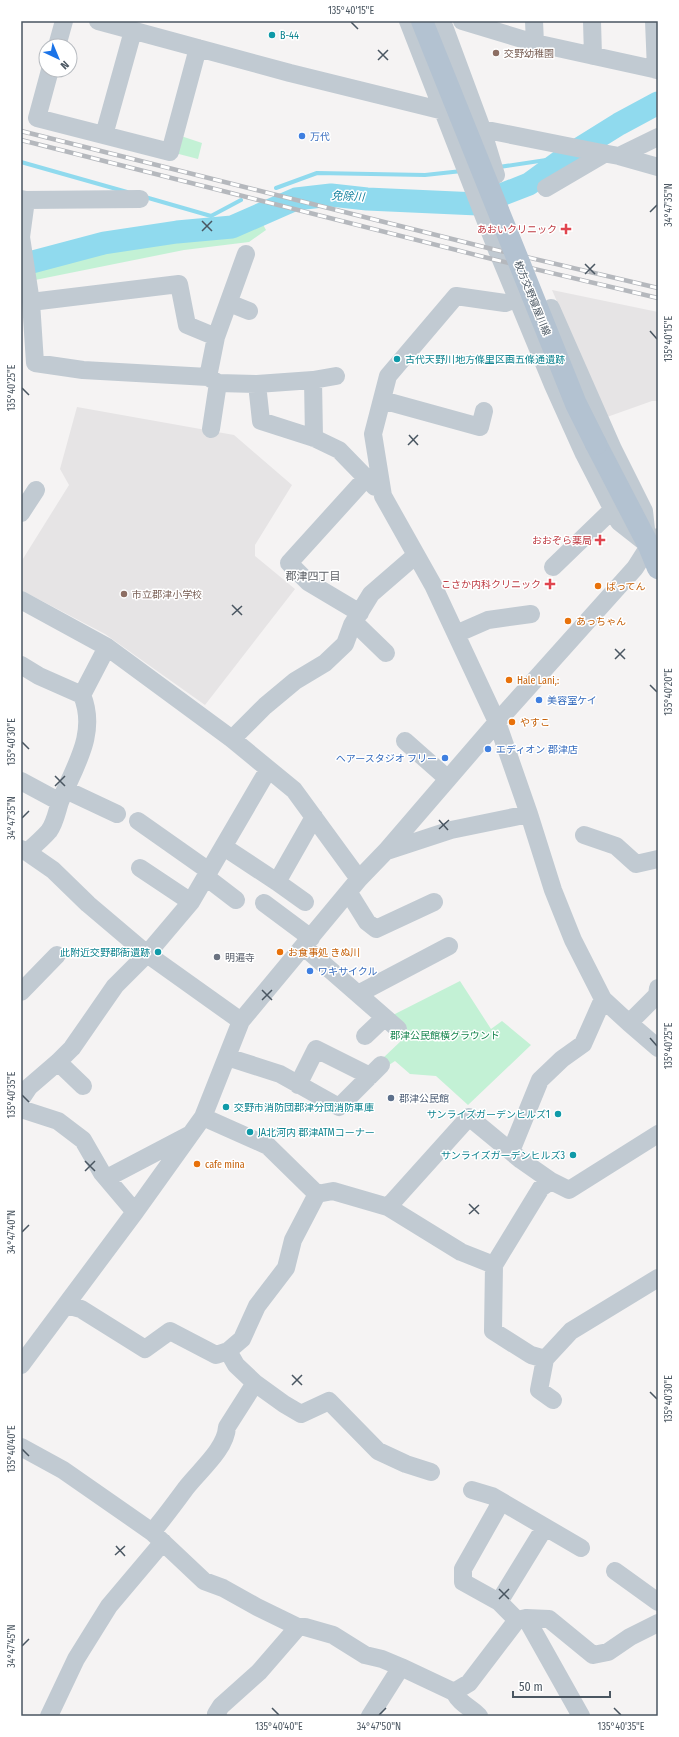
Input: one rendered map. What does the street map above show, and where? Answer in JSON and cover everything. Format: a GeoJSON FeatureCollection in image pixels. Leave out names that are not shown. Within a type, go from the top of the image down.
{"type":"FeatureCollection","features":[{"type":"Feature","properties":{"kind":"main road","name":"枚方交野寝屋川線"},"geometry":{"type":"LineString","coordinates":[[422,21],[576,404],[596,444],[653,541],[658,568]]}},
{"type":"Feature","properties":{"kind":"street"},"geometry":{"type":"LineString","coordinates":[[59,38],[64,21]]}},
{"type":"Feature","properties":{"kind":"street"},"geometry":{"type":"LineString","coordinates":[[98,21],[133,31],[154,28],[198,48],[367,93],[444,111],[482,129],[658,166]]}},
{"type":"Feature","properties":{"kind":"street"},"geometry":{"type":"LineString","coordinates":[[408,21],[444,111],[467,175],[553,385],[584,454],[620,522],[653,541]]}},
{"type":"Feature","properties":{"kind":"street"},"geometry":{"type":"LineString","coordinates":[[442,21],[482,129],[494,167],[467,175]]}},
{"type":"Feature","properties":{"kind":"street"},"geometry":{"type":"LineString","coordinates":[[534,21],[535,43]]}},
{"type":"Feature","properties":{"kind":"street"},"geometry":{"type":"LineString","coordinates":[[592,21],[593,56]]}},
{"type":"Feature","properties":{"kind":"street"},"geometry":{"type":"LineString","coordinates":[[469,22],[535,43],[657,70],[654,21]]}},
{"type":"Feature","properties":{"kind":"street"},"geometry":{"type":"LineString","coordinates":[[104,135],[133,31]]}},
{"type":"Feature","properties":{"kind":"street"},"geometry":{"type":"LineString","coordinates":[[48,78],[37,118],[170,152],[198,48]]}},
{"type":"Feature","properties":{"kind":"street"},"geometry":{"type":"LineString","coordinates":[[546,188],[606,154],[658,137]]}},
{"type":"Feature","properties":{"kind":"street"},"geometry":{"type":"LineString","coordinates":[[140,199],[96,194],[24,200],[21,236],[31,302],[28,360],[83,370],[257,384],[312,380],[336,376]]}},
{"type":"Feature","properties":{"kind":"street"},"geometry":{"type":"LineString","coordinates":[[211,429],[216,337],[246,254]]}},
{"type":"Feature","properties":{"kind":"street"},"geometry":{"type":"LineString","coordinates":[[31,302],[179,284],[187,325],[216,337]]}},
{"type":"Feature","properties":{"kind":"street"},"geometry":{"type":"LineString","coordinates":[[383,496],[373,434],[388,376],[456,296],[505,303],[518,298]]}},
{"type":"Feature","properties":{"kind":"street"},"geometry":{"type":"LineString","coordinates":[[229,303],[249,311]]}},
{"type":"Feature","properties":{"kind":"street"},"geometry":{"type":"LineString","coordinates":[[551,308],[613,449],[644,511],[653,541]]}},
{"type":"Feature","properties":{"kind":"street"},"geometry":{"type":"LineString","coordinates":[[312,380],[314,438]]}},
{"type":"Feature","properties":{"kind":"street"},"geometry":{"type":"LineString","coordinates":[[257,384],[261,421],[314,438],[339,450],[383,496],[433,585],[497,722],[529,814],[553,890],[569,931],[603,999],[628,1023],[658,1047]]}},
{"type":"Feature","properties":{"kind":"street"},"geometry":{"type":"LineString","coordinates":[[382,400],[480,426]]}},
{"type":"Feature","properties":{"kind":"street"},"geometry":{"type":"LineString","coordinates":[[366,478],[289,563],[308,582],[357,617],[386,653]]}},
{"type":"Feature","properties":{"kind":"street"},"geometry":{"type":"LineString","coordinates":[[21,513],[36,490]]}},
{"type":"Feature","properties":{"kind":"street"},"geometry":{"type":"LineString","coordinates":[[552,567],[613,510]]}},
{"type":"Feature","properties":{"kind":"street"},"geometry":{"type":"LineString","coordinates":[[21,1365],[135,1212],[203,1117],[241,1022],[354,886],[497,722],[635,568],[653,541]]}},
{"type":"Feature","properties":{"kind":"street"},"geometry":{"type":"LineString","coordinates":[[232,739],[265,706],[289,686],[330,658],[345,644],[357,617],[371,594],[416,555]]}},
{"type":"Feature","properties":{"kind":"street"},"geometry":{"type":"LineString","coordinates":[[21,600],[107,647],[232,739],[294,790],[314,817],[354,886],[367,922],[376,929],[434,902]]}},
{"type":"Feature","properties":{"kind":"street"},"geometry":{"type":"LineString","coordinates":[[456,634],[488,620],[531,614]]}},
{"type":"Feature","properties":{"kind":"street"},"geometry":{"type":"LineString","coordinates":[[82,695],[107,647]]}},
{"type":"Feature","properties":{"kind":"street"},"geometry":{"type":"LineString","coordinates":[[21,665],[39,676],[82,695],[85,703],[88,728],[82,754],[63,796],[50,830],[24,851],[53,870],[100,920],[241,1022]]}},
{"type":"Feature","properties":{"kind":"street"},"geometry":{"type":"LineString","coordinates":[[405,741],[448,779]]}},
{"type":"Feature","properties":{"kind":"street"},"geometry":{"type":"LineString","coordinates":[[24,1088],[58,1062],[72,1048],[115,986],[147,954],[192,902],[268,770]]}},
{"type":"Feature","properties":{"kind":"street"},"geometry":{"type":"LineString","coordinates":[[21,781],[117,814]]}},
{"type":"Feature","properties":{"kind":"street"},"geometry":{"type":"LineString","coordinates":[[386,851],[451,830],[529,814]]}},
{"type":"Feature","properties":{"kind":"street"},"geometry":{"type":"LineString","coordinates":[[277,882],[314,817]]}},
{"type":"Feature","properties":{"kind":"street"},"geometry":{"type":"LineString","coordinates":[[138,821],[208,874],[236,900]]}},
{"type":"Feature","properties":{"kind":"street"},"geometry":{"type":"LineString","coordinates":[[584,835],[616,846],[636,864],[658,859]]}},
{"type":"Feature","properties":{"kind":"street"},"geometry":{"type":"LineString","coordinates":[[224,847],[305,902]]}},
{"type":"Feature","properties":{"kind":"street"},"geometry":{"type":"LineString","coordinates":[[140,868],[192,902]]}},
{"type":"Feature","properties":{"kind":"street"},"geometry":{"type":"LineString","coordinates":[[264,903],[308,943],[358,994],[398,1029]]}},
{"type":"Feature","properties":{"kind":"street"},"geometry":{"type":"LineString","coordinates":[[358,994],[449,946]]}},
{"type":"Feature","properties":{"kind":"street"},"geometry":{"type":"LineString","coordinates":[[26,982],[57,955]]}},
{"type":"Feature","properties":{"kind":"street"},"geometry":{"type":"LineString","coordinates":[[628,1023],[657,995],[658,988]]}},
{"type":"Feature","properties":{"kind":"street"},"geometry":{"type":"LineString","coordinates":[[511,1151],[540,1080],[562,1059],[583,1044],[603,999]]}},
{"type":"Feature","properties":{"kind":"street"},"geometry":{"type":"LineString","coordinates":[[364,1036],[384,1018]]}},
{"type":"Feature","properties":{"kind":"street"},"geometry":{"type":"LineString","coordinates":[[227,1057],[280,1074],[298,1085],[339,1107],[376,1071],[316,1049],[298,1085]]}},
{"type":"Feature","properties":{"kind":"street"},"geometry":{"type":"LineString","coordinates":[[58,1062],[83,1086]]}},
{"type":"Feature","properties":{"kind":"street"},"geometry":{"type":"LineString","coordinates":[[21,1109],[58,1121],[83,1140],[102,1173],[135,1212]]}},
{"type":"Feature","properties":{"kind":"street"},"geometry":{"type":"LineString","coordinates":[[203,1117],[268,1146],[317,1194]]}},
{"type":"Feature","properties":{"kind":"street"},"geometry":{"type":"LineString","coordinates":[[388,1207],[469,1117],[551,1181],[569,1190],[658,1134]]}},
{"type":"Feature","properties":{"kind":"street"},"geometry":{"type":"LineString","coordinates":[[107,1178],[191,1134]]}},
{"type":"Feature","properties":{"kind":"street"},"geometry":{"type":"LineString","coordinates":[[545,1359],[531,1355],[493,1331],[494,1265],[541,1188],[551,1181]]}},
{"type":"Feature","properties":{"kind":"street"},"geometry":{"type":"LineString","coordinates":[[317,1194],[333,1191],[388,1207],[461,1252],[494,1265]]}},
{"type":"Feature","properties":{"kind":"street"},"geometry":{"type":"LineString","coordinates":[[66,1305],[81,1309],[145,1349],[170,1331],[216,1355],[228,1351],[242,1339],[258,1306],[286,1268],[293,1240],[317,1194]]}},
{"type":"Feature","properties":{"kind":"street"},"geometry":{"type":"LineString","coordinates":[[553,1400],[539,1390],[545,1359],[572,1331],[658,1278]]}},
{"type":"Feature","properties":{"kind":"street"},"geometry":{"type":"LineString","coordinates":[[228,1351],[236,1366],[255,1383],[284,1404],[302,1414],[330,1401],[378,1451],[406,1464],[431,1472]]}},
{"type":"Feature","properties":{"kind":"street"},"geometry":{"type":"LineString","coordinates":[[49,1716],[78,1655],[109,1606],[158,1537],[187,1487],[208,1464],[227,1434],[227,1427],[255,1383]]}},
{"type":"Feature","properties":{"kind":"street"},"geometry":{"type":"LineString","coordinates":[[21,1447],[63,1470],[158,1537],[204,1581],[223,1588],[298,1627],[305,1627],[333,1635],[365,1655],[382,1659],[454,1692],[460,1702],[478,1716]]}},
{"type":"Feature","properties":{"kind":"street"},"geometry":{"type":"LineString","coordinates":[[472,1490],[492,1496],[581,1548]]}},
{"type":"Feature","properties":{"kind":"street"},"geometry":{"type":"LineString","coordinates":[[501,1502],[463,1569],[463,1582],[499,1602],[521,1619],[581,1716]]}},
{"type":"Feature","properties":{"kind":"street"},"geometry":{"type":"LineString","coordinates":[[499,1602],[545,1527]]}},
{"type":"Feature","properties":{"kind":"street"},"geometry":{"type":"LineString","coordinates":[[615,1571],[658,1602]]}},
{"type":"Feature","properties":{"kind":"street"},"geometry":{"type":"LineString","coordinates":[[521,1619],[549,1619],[593,1655],[608,1652],[630,1637],[658,1623]]}},
{"type":"Feature","properties":{"kind":"street"},"geometry":{"type":"LineString","coordinates":[[454,1692],[469,1683],[521,1619]]}},
{"type":"Feature","properties":{"kind":"street"},"geometry":{"type":"LineString","coordinates":[[218,1716],[216,1714],[221,1706],[259,1672],[298,1627]]}},
{"type":"Feature","properties":{"kind":"street"},"geometry":{"type":"LineString","coordinates":[[370,1716],[400,1667]]}},
{"type":"Feature","properties":{"kind":"shaded area"},"geometry":{"type":"Polygon","coordinates":[[[552,290],[658,312],[658,401],[652,401],[607,417],[552,290]]]}},
{"type":"Feature","properties":{"kind":"shaded area"},"geometry":{"type":"Polygon","coordinates":[[[77,407],[234,435],[292,485],[255,545],[255,556],[295,589],[205,705],[105,634],[21,590],[21,562],[69,485],[60,469],[77,407]]]}},
{"type":"Feature","properties":{"kind":"green space"},"geometry":{"type":"Polygon","coordinates":[[[181,136],[202,143],[198,159],[175,153],[181,136]]]}},
{"type":"Feature","properties":{"kind":"green space"},"geometry":{"type":"Polygon","coordinates":[[[259,217],[266,230],[249,242],[184,250],[35,280],[33,263],[102,246],[232,229],[259,217]]]}},
{"type":"Feature","properties":{"kind":"green space","name":"郡津公民館横グラウンド"},"geometry":{"type":"Polygon","coordinates":[[[460,981],[491,1029],[502,1021],[531,1045],[468,1105],[436,1076],[410,1074],[395,1061],[389,1065],[382,1059],[403,1039],[391,1016],[460,981]]]}},
{"type":"Feature","properties":{"kind":"waterway","name":"免除川"},"geometry":{"type":"LineString","coordinates":[[21,265],[104,243],[177,232],[232,227],[296,199],[331,195],[367,199],[478,204],[529,184],[566,157],[619,124],[658,103]]}},
{"type":"Feature","properties":{"kind":"waterway"},"geometry":{"type":"LineString","coordinates":[[499,167],[566,157]]}},
{"type":"Feature","properties":{"kind":"waterway"},"geometry":{"type":"LineString","coordinates":[[21,162],[127,192]]}},
{"type":"Feature","properties":{"kind":"waterway"},"geometry":{"type":"LineString","coordinates":[[276,188],[317,173],[425,175],[462,171]]}},
{"type":"Feature","properties":{"kind":"waterway"},"geometry":{"type":"LineString","coordinates":[[145,197],[211,216],[241,200]]}},
{"type":"Feature","properties":{"kind":"railway"},"geometry":{"type":"LineString","coordinates":[[21,131],[488,248],[658,288]]}},
{"type":"Feature","properties":{"kind":"railway"},"geometry":{"type":"LineString","coordinates":[[21,140],[492,259],[658,298]]}},
{"type":"Feature","properties":{"kind":"place","name":"B-44"},"geometry":{"type":"Point","coordinates":[272,35]}},
{"type":"Feature","properties":{"kind":"place","name":"交野幼稚園"},"geometry":{"type":"Point","coordinates":[496,53]}},
{"type":"Feature","properties":{"kind":"place","name":"万代"},"geometry":{"type":"Point","coordinates":[302,136]}},
{"type":"Feature","properties":{"kind":"place","name":"あおいクリニック"},"geometry":{"type":"Point","coordinates":[566,229]}},
{"type":"Feature","properties":{"kind":"place","name":"古代天野川地方條里区画五條通遺跡"},"geometry":{"type":"Point","coordinates":[397,359]}},
{"type":"Feature","properties":{"kind":"place","name":"おおぞら薬局"},"geometry":{"type":"Point","coordinates":[600,540]}},
{"type":"Feature","properties":{"kind":"place","name":"こさか内科クリニック"},"geometry":{"type":"Point","coordinates":[550,584]}},
{"type":"Feature","properties":{"kind":"place","name":"ばってん"},"geometry":{"type":"Point","coordinates":[598,586]}},
{"type":"Feature","properties":{"kind":"place","name":"市立郡津小学校"},"geometry":{"type":"Point","coordinates":[124,594]}},
{"type":"Feature","properties":{"kind":"place","name":"あっちゃん"},"geometry":{"type":"Point","coordinates":[568,621]}},
{"type":"Feature","properties":{"kind":"place","name":"Hale Lani,:"},"geometry":{"type":"Point","coordinates":[509,680]}},
{"type":"Feature","properties":{"kind":"place","name":"美容室ケイ"},"geometry":{"type":"Point","coordinates":[539,700]}},
{"type":"Feature","properties":{"kind":"place","name":"やすこ"},"geometry":{"type":"Point","coordinates":[512,722]}},
{"type":"Feature","properties":{"kind":"place","name":"エディオン 郡津店"},"geometry":{"type":"Point","coordinates":[488,749]}},
{"type":"Feature","properties":{"kind":"place","name":"ヘアースタジオ フリー"},"geometry":{"type":"Point","coordinates":[445,758]}},
{"type":"Feature","properties":{"kind":"place","name":"此附近交野郡衙遺跡"},"geometry":{"type":"Point","coordinates":[158,952]}},
{"type":"Feature","properties":{"kind":"place","name":"お食事処 きぬ川"},"geometry":{"type":"Point","coordinates":[280,952]}},
{"type":"Feature","properties":{"kind":"place","name":"明遍寺"},"geometry":{"type":"Point","coordinates":[217,957]}},
{"type":"Feature","properties":{"kind":"place","name":"ワキサイクル"},"geometry":{"type":"Point","coordinates":[310,971]}},
{"type":"Feature","properties":{"kind":"place","name":"郡津公民館"},"geometry":{"type":"Point","coordinates":[391,1098]}},
{"type":"Feature","properties":{"kind":"place","name":"交野市消防団郡津分団消防車庫"},"geometry":{"type":"Point","coordinates":[226,1107]}},
{"type":"Feature","properties":{"kind":"place","name":"サンライズガーデンヒルズ1"},"geometry":{"type":"Point","coordinates":[558,1114]}},
{"type":"Feature","properties":{"kind":"place","name":"JA北河内 郡津ATMコーナー"},"geometry":{"type":"Point","coordinates":[250,1132]}},
{"type":"Feature","properties":{"kind":"place","name":"サンライズガーデンヒルズ3"},"geometry":{"type":"Point","coordinates":[573,1155]}},
{"type":"Feature","properties":{"kind":"place","name":"cafe mina"},"geometry":{"type":"Point","coordinates":[197,1164]}},
{"type":"Feature","properties":{"kind":"district","name":"郡津四丁目"},"geometry":{"type":"Point","coordinates":[313,576]}}]}
